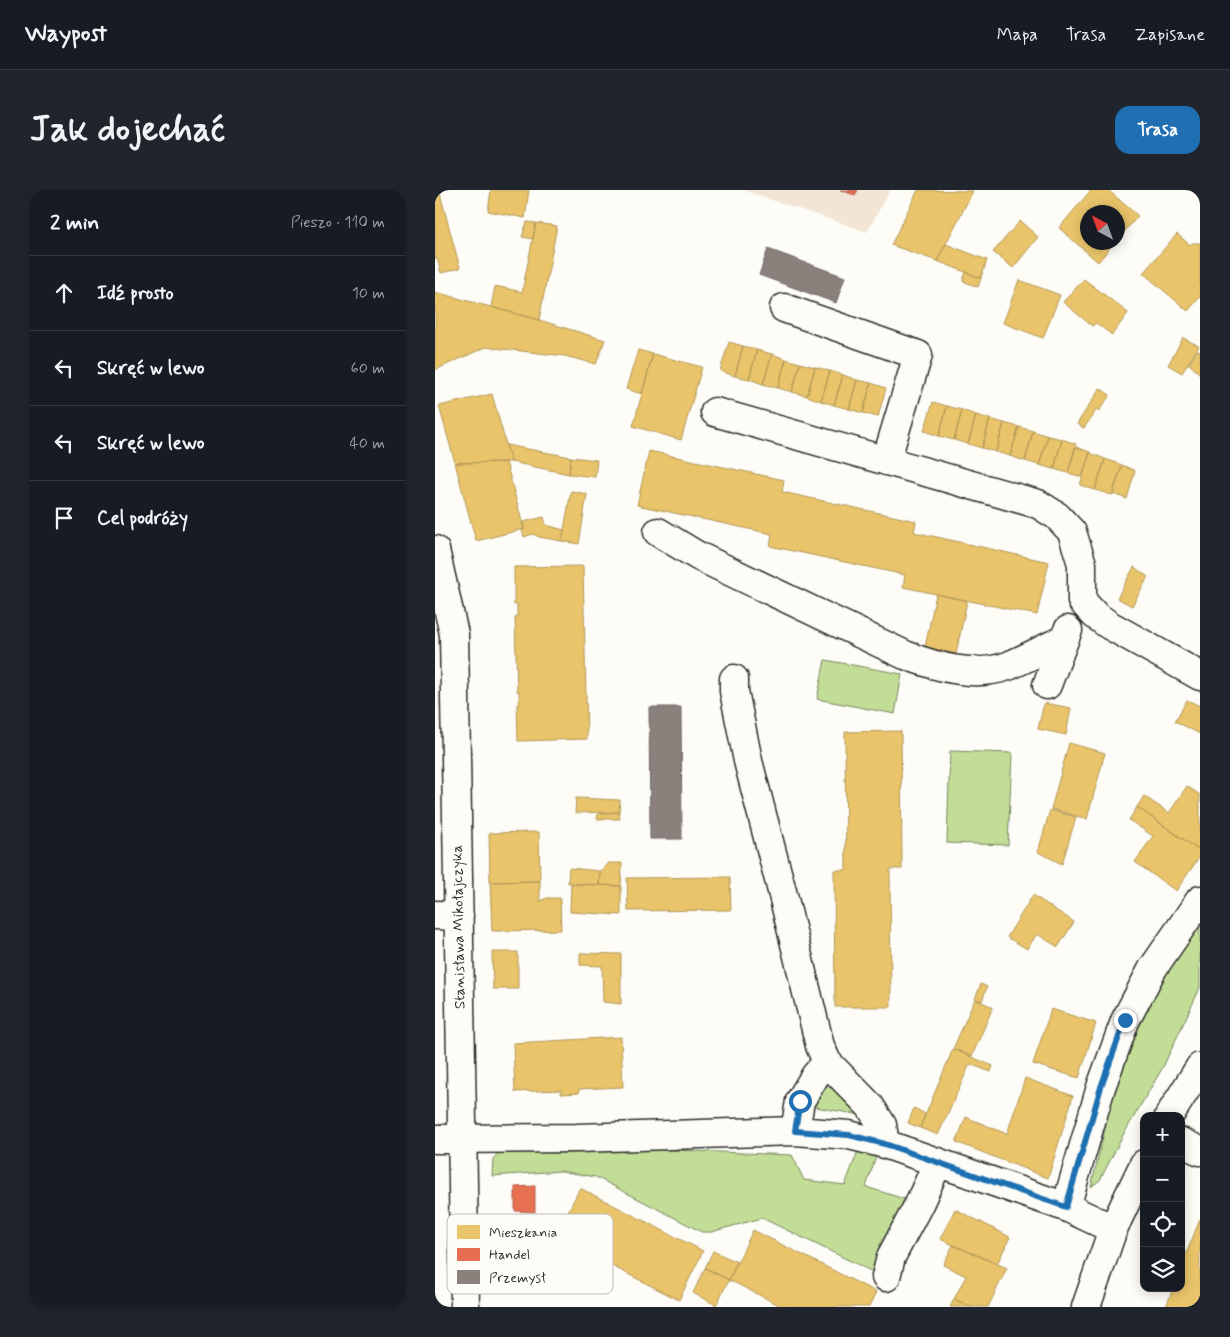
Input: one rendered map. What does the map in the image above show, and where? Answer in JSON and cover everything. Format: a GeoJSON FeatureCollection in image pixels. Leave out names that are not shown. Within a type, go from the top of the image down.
{"type":"FeatureCollection","features":[{"type":"Feature","properties":{"kind":"street"},"geometry":{"type":"LineString","coordinates":[[784,308],[918,355],[886,461]]}},
{"type":"Feature","properties":{"kind":"street"},"geometry":{"type":"LineString","coordinates":[[715,412],[1038,504],[1057,516],[1072,532],[1082,564],[1082,601],[1064,639],[1047,685]]}},
{"type":"Feature","properties":{"kind":"street"},"geometry":{"type":"LineString","coordinates":[[658,532],[707,560],[905,655],[934,666],[964,671],[987,670],[1006,666],[1064,639]]}},
{"type":"Feature","properties":{"kind":"street","name":"Stanisława Mikołajczyka"},"geometry":{"type":"LineString","coordinates":[[435,550],[454,634],[447,916],[462,1140],[463,1214]]}},
{"type":"Feature","properties":{"kind":"street"},"geometry":{"type":"LineString","coordinates":[[1082,601],[1095,615],[1109,625],[1200,676]]}},
{"type":"Feature","properties":{"kind":"street"},"geometry":{"type":"LineString","coordinates":[[734,679],[734,691],[748,761],[785,899],[819,1046],[827,1062],[870,1106],[881,1125],[885,1144]]}},
{"type":"Feature","properties":{"kind":"street"},"geometry":{"type":"LineString","coordinates":[[1066,1207],[1101,1087],[1125,1020],[1153,968],[1200,900]]}},
{"type":"Feature","properties":{"kind":"street"},"geometry":{"type":"LineString","coordinates":[[795,1131],[800,1101],[815,1076],[827,1062]]}},
{"type":"Feature","properties":{"kind":"street"},"geometry":{"type":"LineString","coordinates":[[1172,1112],[1200,1067]]}},
{"type":"Feature","properties":{"kind":"street"},"geometry":{"type":"LineString","coordinates":[[435,1139],[462,1140],[795,1131],[849,1135],[885,1144],[1066,1207],[1113,1229]]}},
{"type":"Feature","properties":{"kind":"street"},"geometry":{"type":"LineString","coordinates":[[1185,1144],[1200,1151]]}},
{"type":"Feature","properties":{"kind":"street"},"geometry":{"type":"LineString","coordinates":[[886,1277],[891,1256],[919,1204],[938,1162]]}},
{"type":"Feature","properties":{"kind":"street"},"geometry":{"type":"LineString","coordinates":[[1086,1307],[1113,1229],[1140,1172]]}},
{"type":"Feature","properties":{"kind":"street","name":"Stanisława Mikołajczyka"},"geometry":{"type":"LineString","coordinates":[[465,1294],[465,1307]]}},
{"type":"Feature","properties":{"kind":"shaded area"},"geometry":{"type":"Polygon","coordinates":[[[743,190],[890,190],[867,232],[743,190]]]}},
{"type":"Feature","properties":{"kind":"green space"},"geometry":{"type":"Polygon","coordinates":[[[825,660],[902,674],[895,714],[817,699],[825,660]]]}},
{"type":"Feature","properties":{"kind":"green space"},"geometry":{"type":"Polygon","coordinates":[[[950,751],[1012,753],[1008,845],[947,843],[950,751]]]}},
{"type":"Feature","properties":{"kind":"green space"},"geometry":{"type":"Polygon","coordinates":[[[1200,921],[1200,988],[1163,1067],[1122,1137],[1100,1180],[1091,1187],[1119,1070],[1137,1018],[1200,921]]]}},
{"type":"Feature","properties":{"kind":"green space"},"geometry":{"type":"Polygon","coordinates":[[[821,1085],[838,1090],[866,1116],[810,1106],[821,1085]]]}},
{"type":"Feature","properties":{"kind":"green space"},"geometry":{"type":"Polygon","coordinates":[[[622,1148],[792,1155],[804,1180],[845,1185],[858,1151],[876,1157],[866,1187],[914,1202],[875,1273],[762,1218],[711,1232],[702,1232],[596,1177],[560,1171],[492,1176],[493,1159],[499,1152],[622,1148]]]}},
{"type":"Feature","properties":{"kind":"building: Mieszkania"},"geometry":{"type":"Polygon","coordinates":[[[435,190],[439,190],[460,268],[441,273],[437,258],[435,259],[435,190]]]}},
{"type":"Feature","properties":{"kind":"building: Mieszkania"},"geometry":{"type":"Polygon","coordinates":[[[491,190],[529,190],[525,218],[488,211],[491,190]]]}},
{"type":"Feature","properties":{"kind":"building: Mieszkania"},"geometry":{"type":"Polygon","coordinates":[[[918,190],[973,191],[937,261],[891,245],[918,190]]]}},
{"type":"Feature","properties":{"kind":"building: Mieszkania"},"geometry":{"type":"Polygon","coordinates":[[[1091,190],[1108,190],[1138,216],[1125,231],[1125,205],[1080,205],[1080,246],[1059,228],[1091,190]]]}},
{"type":"Feature","properties":{"kind":"building: Mieszkania"},"geometry":{"type":"Polygon","coordinates":[[[1020,221],[1038,237],[1013,268],[993,252],[1020,221]]]}},
{"type":"Feature","properties":{"kind":"building: Mieszkania"},"geometry":{"type":"Polygon","coordinates":[[[527,222],[536,223],[533,239],[522,237],[527,222]]]}},
{"type":"Feature","properties":{"kind":"building: Mieszkania"},"geometry":{"type":"Polygon","coordinates":[[[536,223],[557,226],[539,320],[491,307],[495,286],[522,292],[536,223]]]}},
{"type":"Feature","properties":{"kind":"building: Mieszkania"},"geometry":{"type":"Polygon","coordinates":[[[1177,234],[1190,245],[1192,243],[1200,243],[1200,297],[1188,311],[1143,273],[1177,234]]]}},
{"type":"Feature","properties":{"kind":"building: Mieszkania"},"geometry":{"type":"Polygon","coordinates":[[[946,244],[987,260],[981,278],[937,261],[946,244]]]}},
{"type":"Feature","properties":{"kind":"building: Mieszkania"},"geometry":{"type":"Polygon","coordinates":[[[1084,250],[1108,250],[1098,262],[1084,250]]]}},
{"type":"Feature","properties":{"kind":"building: Mieszkania"},"geometry":{"type":"Polygon","coordinates":[[[966,272],[981,278],[978,287],[963,281],[966,272]]]}},
{"type":"Feature","properties":{"kind":"building: Mieszkania"},"geometry":{"type":"Polygon","coordinates":[[[1084,279],[1128,313],[1112,335],[1096,323],[1092,326],[1063,302],[1084,279]]]}},
{"type":"Feature","properties":{"kind":"building: Mieszkania"},"geometry":{"type":"Polygon","coordinates":[[[1019,280],[1060,295],[1043,338],[1003,323],[1019,280]]]}},
{"type":"Feature","properties":{"kind":"building: Mieszkania"},"geometry":{"type":"Polygon","coordinates":[[[435,292],[605,340],[596,364],[565,356],[486,347],[435,370],[435,292]]]}},
{"type":"Feature","properties":{"kind":"building: Mieszkania"},"geometry":{"type":"Polygon","coordinates":[[[1183,338],[1199,346],[1182,373],[1168,365],[1183,338]]]}},
{"type":"Feature","properties":{"kind":"building: Mieszkania"},"geometry":{"type":"Polygon","coordinates":[[[729,342],[743,346],[735,376],[720,371],[729,342]]]}},
{"type":"Feature","properties":{"kind":"building: Mieszkania"},"geometry":{"type":"Polygon","coordinates":[[[743,346],[757,350],[749,379],[735,376],[743,346]]]}},
{"type":"Feature","properties":{"kind":"building: Mieszkania"},"geometry":{"type":"Polygon","coordinates":[[[638,350],[653,354],[642,394],[626,389],[638,350]]]}},
{"type":"Feature","properties":{"kind":"building: Mieszkania"},"geometry":{"type":"Polygon","coordinates":[[[757,350],[772,354],[763,384],[749,379],[757,350]]]}},
{"type":"Feature","properties":{"kind":"building: Mieszkania"},"geometry":{"type":"Polygon","coordinates":[[[1198,350],[1200,351],[1200,374],[1189,364],[1198,350]]]}},
{"type":"Feature","properties":{"kind":"building: Mieszkania"},"geometry":{"type":"Polygon","coordinates":[[[653,354],[702,367],[681,440],[633,426],[653,354]]]}},
{"type":"Feature","properties":{"kind":"building: Mieszkania"},"geometry":{"type":"Polygon","coordinates":[[[772,354],[786,359],[778,388],[763,384],[772,354]]]}},
{"type":"Feature","properties":{"kind":"building: Mieszkania"},"geometry":{"type":"Polygon","coordinates":[[[786,359],[800,363],[792,392],[778,388],[786,359]]]}},
{"type":"Feature","properties":{"kind":"building: Mieszkania"},"geometry":{"type":"Polygon","coordinates":[[[800,363],[815,367],[807,396],[792,392],[800,363]]]}},
{"type":"Feature","properties":{"kind":"building: Mieszkania"},"geometry":{"type":"Polygon","coordinates":[[[815,367],[830,371],[821,401],[807,396],[815,367]]]}},
{"type":"Feature","properties":{"kind":"building: Mieszkania"},"geometry":{"type":"Polygon","coordinates":[[[830,371],[843,375],[834,405],[821,401],[830,371]]]}},
{"type":"Feature","properties":{"kind":"building: Mieszkania"},"geometry":{"type":"Polygon","coordinates":[[[843,375],[857,380],[849,409],[834,405],[843,375]]]}},
{"type":"Feature","properties":{"kind":"building: Mieszkania"},"geometry":{"type":"Polygon","coordinates":[[[857,380],[871,383],[863,413],[849,409],[857,380]]]}},
{"type":"Feature","properties":{"kind":"building: Mieszkania"},"geometry":{"type":"Polygon","coordinates":[[[871,383],[886,388],[878,417],[863,413],[871,383]]]}},
{"type":"Feature","properties":{"kind":"building: Mieszkania"},"geometry":{"type":"Polygon","coordinates":[[[1100,388],[1110,395],[1099,411],[1097,409],[1084,428],[1077,424],[1100,388]]]}},
{"type":"Feature","properties":{"kind":"building: Mieszkania"},"geometry":{"type":"Polygon","coordinates":[[[492,394],[511,462],[455,463],[439,406],[492,394]]]}},
{"type":"Feature","properties":{"kind":"building: Mieszkania"},"geometry":{"type":"Polygon","coordinates":[[[933,402],[947,406],[939,436],[924,431],[933,402]]]}},
{"type":"Feature","properties":{"kind":"building: Mieszkania"},"geometry":{"type":"Polygon","coordinates":[[[947,406],[962,410],[954,440],[939,436],[947,406]]]}},
{"type":"Feature","properties":{"kind":"building: Mieszkania"},"geometry":{"type":"Polygon","coordinates":[[[962,410],[976,415],[968,444],[954,440],[962,410]]]}},
{"type":"Feature","properties":{"kind":"building: Mieszkania"},"geometry":{"type":"Polygon","coordinates":[[[976,415],[990,419],[982,448],[968,444],[976,415]]]}},
{"type":"Feature","properties":{"kind":"building: Mieszkania"},"geometry":{"type":"Polygon","coordinates":[[[990,419],[1004,423],[996,452],[982,448],[990,419]]]}},
{"type":"Feature","properties":{"kind":"building: Mieszkania"},"geometry":{"type":"Polygon","coordinates":[[[1004,423],[1019,427],[1010,456],[996,452],[1004,423]]]}},
{"type":"Feature","properties":{"kind":"building: Mieszkania"},"geometry":{"type":"Polygon","coordinates":[[[1019,427],[1033,431],[1025,461],[1010,456],[1019,427]]]}},
{"type":"Feature","properties":{"kind":"building: Mieszkania"},"geometry":{"type":"Polygon","coordinates":[[[1033,431],[1048,436],[1039,465],[1025,461],[1033,431]]]}},
{"type":"Feature","properties":{"kind":"building: Mieszkania"},"geometry":{"type":"Polygon","coordinates":[[[1048,436],[1062,439],[1054,469],[1039,465],[1048,436]]]}},
{"type":"Feature","properties":{"kind":"building: Mieszkania"},"geometry":{"type":"Polygon","coordinates":[[[1062,439],[1076,444],[1068,473],[1054,469],[1062,439]]]}},
{"type":"Feature","properties":{"kind":"building: Mieszkania"},"geometry":{"type":"Polygon","coordinates":[[[506,445],[571,457],[569,474],[511,462],[506,445]]]}},
{"type":"Feature","properties":{"kind":"building: Mieszkania"},"geometry":{"type":"Polygon","coordinates":[[[1076,447],[1090,452],[1082,477],[1068,473],[1076,447]]]}},
{"type":"Feature","properties":{"kind":"building: Mieszkania"},"geometry":{"type":"Polygon","coordinates":[[[649,451],[784,480],[782,492],[916,521],[914,532],[1049,562],[1037,615],[903,587],[905,575],[770,546],[772,534],[637,505],[649,451]]]}},
{"type":"Feature","properties":{"kind":"building: Mieszkania"},"geometry":{"type":"Polygon","coordinates":[[[1090,453],[1105,459],[1095,490],[1080,485],[1090,453]]]}},
{"type":"Feature","properties":{"kind":"building: Mieszkania"},"geometry":{"type":"Polygon","coordinates":[[[571,457],[597,460],[595,477],[569,474],[571,457]]]}},
{"type":"Feature","properties":{"kind":"building: Mieszkania"},"geometry":{"type":"Polygon","coordinates":[[[1105,459],[1122,465],[1112,495],[1095,490],[1105,459]]]}},
{"type":"Feature","properties":{"kind":"building: Mieszkania"},"geometry":{"type":"Polygon","coordinates":[[[506,462],[524,529],[476,541],[455,463],[506,462]]]}},
{"type":"Feature","properties":{"kind":"building: Mieszkania"},"geometry":{"type":"Polygon","coordinates":[[[1122,465],[1135,471],[1127,499],[1113,494],[1122,465]]]}},
{"type":"Feature","properties":{"kind":"building: Mieszkania"},"geometry":{"type":"Polygon","coordinates":[[[571,491],[587,494],[579,544],[562,541],[571,491]]]}},
{"type":"Feature","properties":{"kind":"building: Mieszkania"},"geometry":{"type":"Polygon","coordinates":[[[544,517],[546,525],[564,530],[562,541],[539,537],[533,534],[524,537],[522,530],[524,529],[523,522],[544,517]]]}},
{"type":"Feature","properties":{"kind":"building: Mieszkania"},"geometry":{"type":"Polygon","coordinates":[[[583,566],[587,739],[518,741],[517,704],[519,704],[519,691],[517,691],[515,618],[517,617],[517,604],[514,605],[514,567],[583,566]]]}},
{"type":"Feature","properties":{"kind":"building: Mieszkania"},"geometry":{"type":"Polygon","coordinates":[[[1134,567],[1148,577],[1132,606],[1117,598],[1134,567]]]}},
{"type":"Feature","properties":{"kind":"building: Mieszkania"},"geometry":{"type":"Polygon","coordinates":[[[936,594],[967,601],[956,654],[925,647],[936,594]]]}},
{"type":"Feature","properties":{"kind":"building: Mieszkania"},"geometry":{"type":"Polygon","coordinates":[[[1187,700],[1200,706],[1200,734],[1175,721],[1187,700]]]}},
{"type":"Feature","properties":{"kind":"building: Mieszkania"},"geometry":{"type":"Polygon","coordinates":[[[1044,703],[1071,708],[1066,735],[1038,729],[1044,703]]]}},
{"type":"Feature","properties":{"kind":"building: Mieszkania"},"geometry":{"type":"Polygon","coordinates":[[[901,731],[902,869],[890,869],[891,1007],[835,1007],[834,870],[846,870],[845,732],[901,731]]]}},
{"type":"Feature","properties":{"kind":"building: Mieszkania"},"geometry":{"type":"Polygon","coordinates":[[[1069,743],[1105,753],[1087,819],[1051,809],[1069,743]]]}},
{"type":"Feature","properties":{"kind":"building: Mieszkania"},"geometry":{"type":"Polygon","coordinates":[[[1187,786],[1200,795],[1200,851],[1137,807],[1144,796],[1169,813],[1187,786]]]}},
{"type":"Feature","properties":{"kind":"building: Mieszkania"},"geometry":{"type":"Polygon","coordinates":[[[576,798],[620,800],[619,812],[575,813],[576,798]]]}},
{"type":"Feature","properties":{"kind":"building: Mieszkania"},"geometry":{"type":"Polygon","coordinates":[[[1137,807],[1200,851],[1200,856],[1176,891],[1135,862],[1153,836],[1129,820],[1137,807]]]}},
{"type":"Feature","properties":{"kind":"building: Mieszkania"},"geometry":{"type":"Polygon","coordinates":[[[1050,810],[1076,817],[1062,864],[1038,852],[1050,810]]]}},
{"type":"Feature","properties":{"kind":"building: Mieszkania"},"geometry":{"type":"Polygon","coordinates":[[[619,812],[620,819],[597,819],[598,814],[619,812]]]}},
{"type":"Feature","properties":{"kind":"building: Mieszkania"},"geometry":{"type":"Polygon","coordinates":[[[539,832],[540,881],[490,882],[489,833],[539,832]]]}},
{"type":"Feature","properties":{"kind":"building: Mieszkania"},"geometry":{"type":"Polygon","coordinates":[[[609,863],[622,863],[621,886],[599,885],[600,871],[609,863]]]}},
{"type":"Feature","properties":{"kind":"building: Mieszkania"},"geometry":{"type":"Polygon","coordinates":[[[569,868],[600,871],[599,885],[568,883],[569,868]]]}},
{"type":"Feature","properties":{"kind":"building: Mieszkania"},"geometry":{"type":"Polygon","coordinates":[[[730,877],[731,910],[628,911],[627,878],[730,877]]]}},
{"type":"Feature","properties":{"kind":"building: Mieszkania"},"geometry":{"type":"Polygon","coordinates":[[[540,881],[540,901],[547,898],[560,898],[561,930],[492,931],[490,882],[540,881]]]}},
{"type":"Feature","properties":{"kind":"building: Mieszkania"},"geometry":{"type":"Polygon","coordinates":[[[571,884],[621,886],[621,915],[570,912],[571,884]]]}},
{"type":"Feature","properties":{"kind":"building: Mieszkania"},"geometry":{"type":"Polygon","coordinates":[[[1033,895],[1074,922],[1058,947],[1037,934],[1027,949],[1007,937],[1033,895]]]}},
{"type":"Feature","properties":{"kind":"building: Mieszkania"},"geometry":{"type":"Polygon","coordinates":[[[492,952],[518,952],[518,989],[493,989],[492,952]]]}},
{"type":"Feature","properties":{"kind":"building: Mieszkania"},"geometry":{"type":"Polygon","coordinates":[[[580,953],[621,954],[621,1004],[603,1002],[602,966],[580,965],[580,953]]]}},
{"type":"Feature","properties":{"kind":"building: Mieszkania"},"geometry":{"type":"Polygon","coordinates":[[[981,984],[987,987],[982,1001],[975,999],[981,984]]]}},
{"type":"Feature","properties":{"kind":"building: Mieszkania"},"geometry":{"type":"Polygon","coordinates":[[[975,999],[993,1007],[972,1056],[953,1049],[975,999]]]}},
{"type":"Feature","properties":{"kind":"building: Mieszkania"},"geometry":{"type":"Polygon","coordinates":[[[1051,1009],[1096,1023],[1079,1078],[1033,1064],[1051,1009]]]}},
{"type":"Feature","properties":{"kind":"building: Mieszkania"},"geometry":{"type":"Polygon","coordinates":[[[621,1037],[623,1087],[579,1089],[579,1093],[561,1094],[561,1090],[515,1092],[513,1043],[621,1037]]]}},
{"type":"Feature","properties":{"kind":"building: Mieszkania"},"geometry":{"type":"Polygon","coordinates":[[[953,1049],[993,1066],[991,1072],[970,1064],[938,1135],[920,1128],[953,1049]]]}},
{"type":"Feature","properties":{"kind":"building: Mieszkania"},"geometry":{"type":"Polygon","coordinates":[[[1025,1078],[1073,1096],[1048,1178],[956,1142],[966,1117],[1007,1134],[1025,1078]]]}},
{"type":"Feature","properties":{"kind":"building: Mieszkania"},"geometry":{"type":"Polygon","coordinates":[[[914,1108],[925,1114],[920,1128],[908,1123],[914,1108]]]}},
{"type":"Feature","properties":{"kind":"building: Mieszkania"},"geometry":{"type":"Polygon","coordinates":[[[580,1188],[703,1251],[679,1300],[613,1266],[613,1214],[567,1214],[580,1188]]]}},
{"type":"Feature","properties":{"kind":"building: Mieszkania"},"geometry":{"type":"Polygon","coordinates":[[[955,1209],[1010,1237],[997,1264],[940,1239],[955,1209]]]}},
{"type":"Feature","properties":{"kind":"building: Mieszkania"},"geometry":{"type":"Polygon","coordinates":[[[1200,1219],[1200,1307],[1166,1307],[1172,1292],[1185,1292],[1185,1257],[1200,1219]]]}},
{"type":"Feature","properties":{"kind":"building: Mieszkania"},"geometry":{"type":"Polygon","coordinates":[[[753,1230],[876,1292],[869,1307],[783,1307],[729,1280],[753,1230]]]}},
{"type":"Feature","properties":{"kind":"building: Mieszkania"},"geometry":{"type":"Polygon","coordinates":[[[953,1245],[1007,1268],[988,1307],[971,1307],[954,1299],[966,1276],[943,1265],[953,1245]]]}},
{"type":"Feature","properties":{"kind":"building: Mieszkania"},"geometry":{"type":"Polygon","coordinates":[[[713,1251],[737,1262],[729,1280],[705,1268],[713,1251]]]}},
{"type":"Feature","properties":{"kind":"building: Mieszkania"},"geometry":{"type":"Polygon","coordinates":[[[705,1268],[729,1280],[716,1305],[693,1293],[705,1268]]]}},
{"type":"Feature","properties":{"kind":"building: Mieszkania"},"geometry":{"type":"Polygon","coordinates":[[[954,1299],[971,1307],[950,1307],[954,1299]]]}},
{"type":"Feature","properties":{"kind":"building: Handel"},"geometry":{"type":"Polygon","coordinates":[[[840,190],[858,190],[855,195],[840,190]]]}},
{"type":"Feature","properties":{"kind":"building: Handel"},"geometry":{"type":"Polygon","coordinates":[[[535,1186],[535,1212],[515,1211],[515,1187],[535,1186]]]}},
{"type":"Feature","properties":{"kind":"building: Przemysł"},"geometry":{"type":"Polygon","coordinates":[[[768,249],[845,277],[836,303],[759,275],[768,249]]]}},
{"type":"Feature","properties":{"kind":"building: Przemysł"},"geometry":{"type":"Polygon","coordinates":[[[649,707],[681,707],[682,839],[650,839],[649,707]]]}},
{"type":"Feature","properties":{"kind":"route"},"geometry":{"type":"LineString","coordinates":[[800,1101],[795,1131],[849,1135],[885,1144],[1066,1207],[1101,1087],[1125,1020]]}}]}
